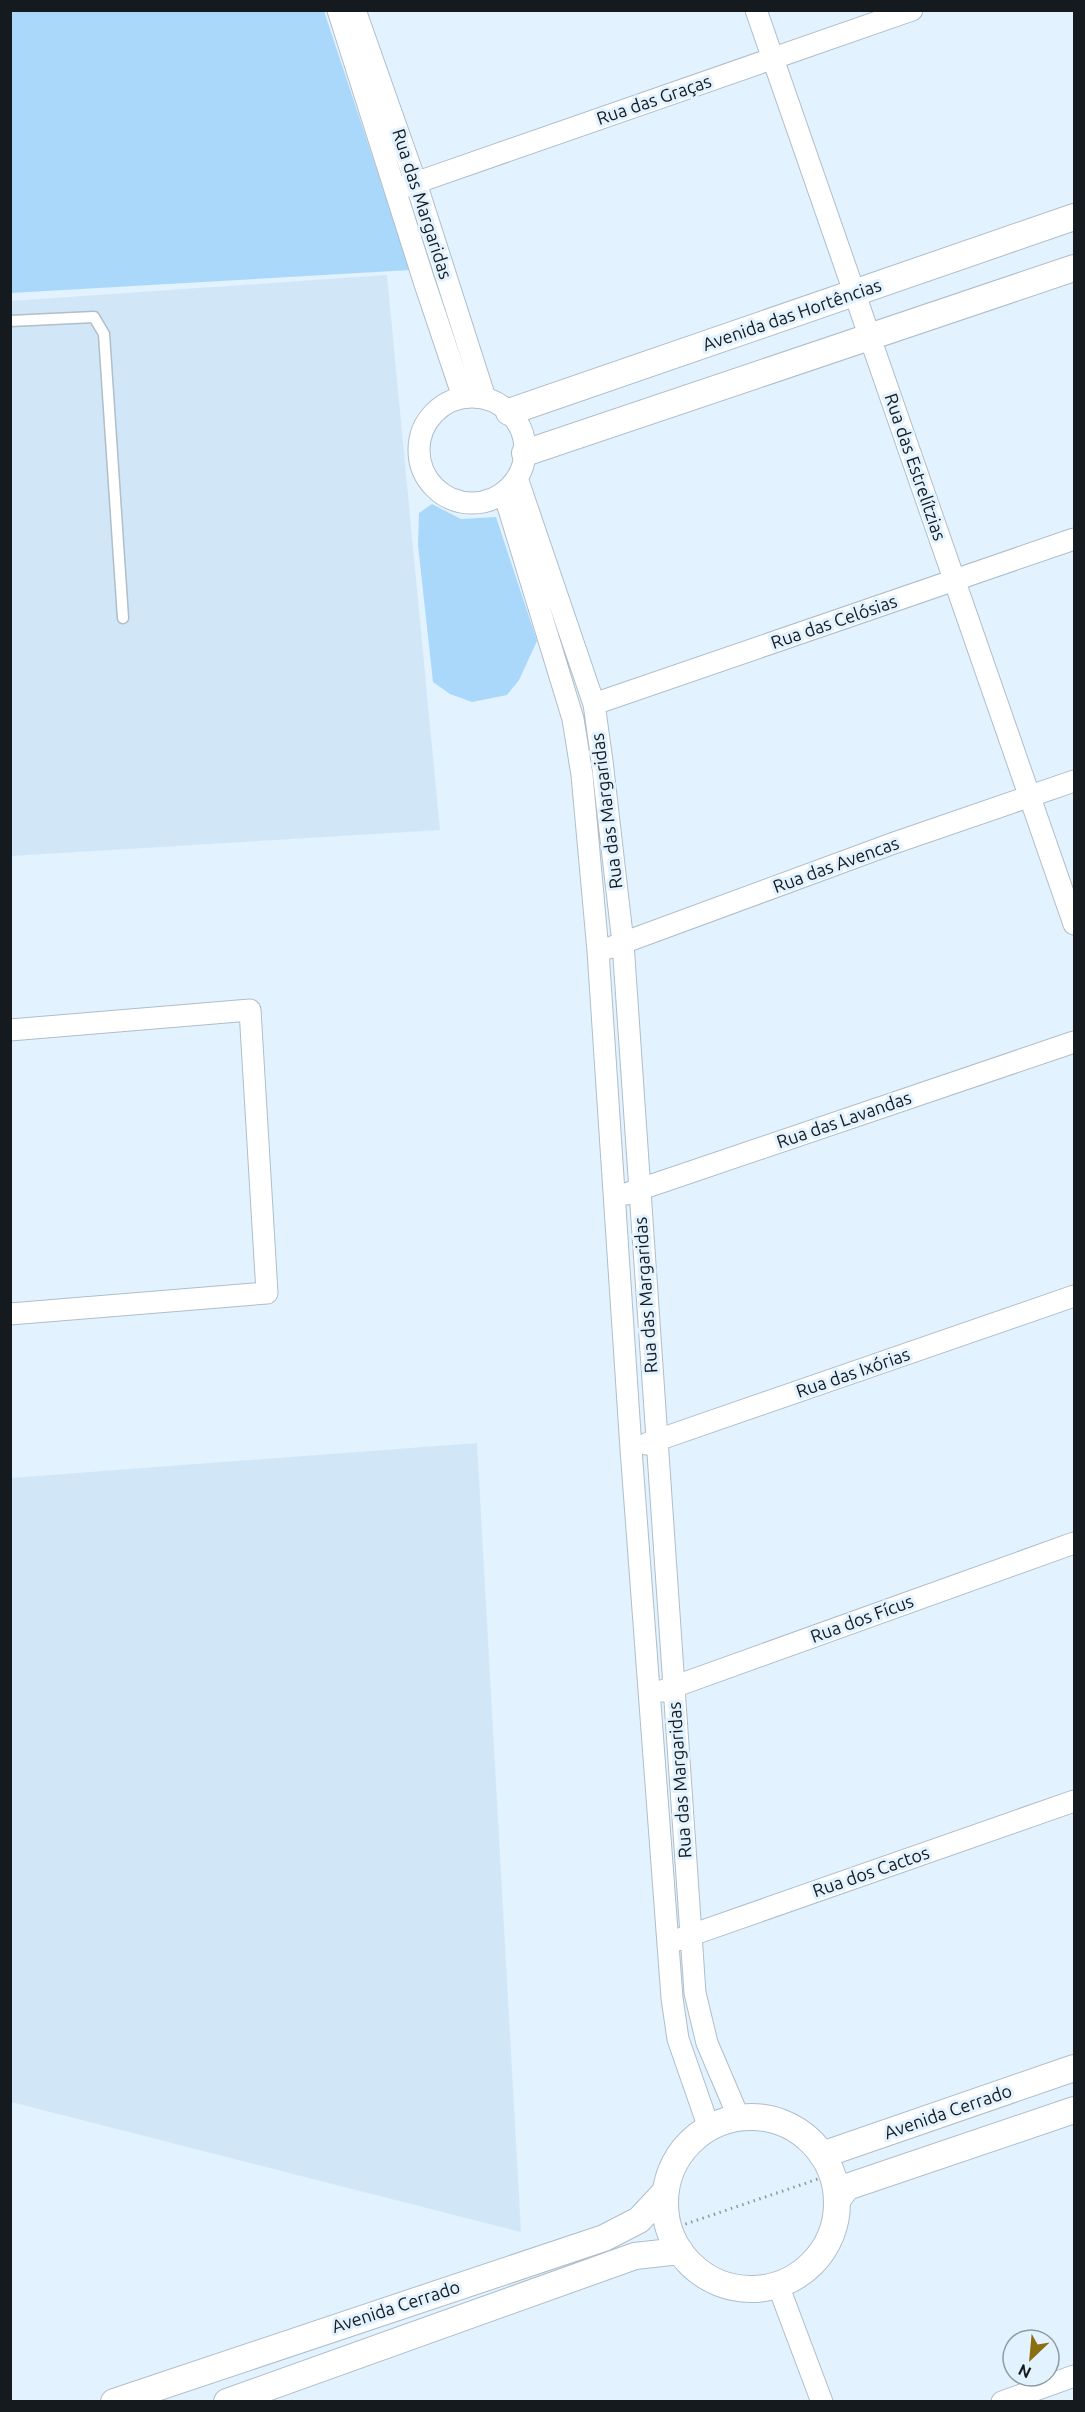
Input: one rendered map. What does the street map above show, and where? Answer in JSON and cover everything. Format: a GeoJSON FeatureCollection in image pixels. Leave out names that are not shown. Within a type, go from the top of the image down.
{"type":"FeatureCollection","features":[{"type":"Feature","properties":{"kind":"street","name":"Rua das Margaridas"},"geometry":{"type":"LineString","coordinates":[[338,10],[463,398]]}},
{"type":"Feature","properties":{"kind":"street","name":"Rua das Margaridas"},"geometry":{"type":"LineString","coordinates":[[355,10],[416,183],[485,398]]}},
{"type":"Feature","properties":{"kind":"street","name":"Rua das Estrelítzias"},"geometry":{"type":"LineString","coordinates":[[756,10],[1074,924]]}},
{"type":"Feature","properties":{"kind":"street","name":"Rua das Graças"},"geometry":{"type":"LineString","coordinates":[[395,190],[912,10]]}},
{"type":"Feature","properties":{"kind":"street","name":"Avenida das Hortências"},"geometry":{"type":"LineString","coordinates":[[509,412],[1074,217]]}},
{"type":"Feature","properties":{"kind":"street"},"geometry":{"type":"LineString","coordinates":[[525,453],[1074,268]]}},
{"type":"Feature","properties":{"kind":"street"},"geometry":{"type":"LineString","coordinates":[[463,398],[485,398],[509,412],[518,424],[524,438],[523,466],[510,485],[489,500],[474,503],[458,501],[443,494],[431,484],[423,470],[419,455],[419,439],[425,424],[435,411],[448,402],[463,398]]}},
{"type":"Feature","properties":{"kind":"street","name":"Rua das Margaridas"},"geometry":{"type":"LineString","coordinates":[[510,485],[594,704],[623,944],[695,1993],[707,2043],[739,2118]]}},
{"type":"Feature","properties":{"kind":"street","name":"Rua das Margaridas"},"geometry":{"type":"LineString","coordinates":[[510,485],[573,719],[582,775],[598,951],[631,1449],[668,1943],[678,2039],[709,2128]]}},
{"type":"Feature","properties":{"kind":"street","name":"Rua das Celósias"},"geometry":{"type":"LineString","coordinates":[[594,704],[1074,539]]}},
{"type":"Feature","properties":{"kind":"street","name":"Rua das Avencas"},"geometry":{"type":"LineString","coordinates":[[598,951],[623,944],[883,847],[1074,781]]}},
{"type":"Feature","properties":{"kind":"street"},"geometry":{"type":"LineString","coordinates":[[10,1030],[250,1010],[267,1293],[10,1314]]}},
{"type":"Feature","properties":{"kind":"street","name":"Rua das Lavandas"},"geometry":{"type":"LineString","coordinates":[[614,1198],[1074,1042]]}},
{"type":"Feature","properties":{"kind":"street","name":"Rua das Ixórias"},"geometry":{"type":"LineString","coordinates":[[631,1449],[1074,1296]]}},
{"type":"Feature","properties":{"kind":"street","name":"Rua dos Fícus"},"geometry":{"type":"LineString","coordinates":[[650,1695],[1074,1543]]}},
{"type":"Feature","properties":{"kind":"street","name":"Rua dos Cactos"},"geometry":{"type":"LineString","coordinates":[[668,1943],[1074,1801]]}},
{"type":"Feature","properties":{"kind":"street","name":"Avenida Cerrado"},"geometry":{"type":"LineString","coordinates":[[822,2155],[1074,2068]]}},
{"type":"Feature","properties":{"kind":"street"},"geometry":{"type":"LineString","coordinates":[[837,2200],[847,2187],[1074,2110]]}},
{"type":"Feature","properties":{"kind":"street"},"geometry":{"type":"LineString","coordinates":[[755,2117],[786,2125],[812,2143],[822,2155],[835,2184],[837,2200],[833,2231],[818,2258],[800,2274],[778,2285],[755,2289],[731,2287],[702,2274],[680,2252],[667,2223],[666,2191],[669,2176],[685,2148],[709,2128],[739,2118],[755,2117]]}},
{"type":"Feature","properties":{"kind":"street","name":"Avenida Cerrado"},"geometry":{"type":"LineString","coordinates":[[114,2402],[604,2238],[639,2220],[666,2191]]}},
{"type":"Feature","properties":{"kind":"street","name":"Avenida Cerrado"},"geometry":{"type":"LineString","coordinates":[[228,2402],[635,2256],[680,2252]]}},
{"type":"Feature","properties":{"kind":"street"},"geometry":{"type":"LineString","coordinates":[[778,2285],[822,2402]]}},
{"type":"Feature","properties":{"kind":"street"},"geometry":{"type":"LineString","coordinates":[[1002,2402],[1074,2376]]}},
{"type":"Feature","properties":{"kind":"lane"},"geometry":{"type":"LineString","coordinates":[[10,321],[94,317],[104,334],[123,618]]}},
{"type":"Feature","properties":{"kind":"shaded area"},"geometry":{"type":"Polygon","coordinates":[[[11,11],[324,11],[410,270],[11,293],[11,11]]]}},
{"type":"Feature","properties":{"kind":"shaded area"},"geometry":{"type":"Polygon","coordinates":[[[387,275],[440,830],[11,856],[11,301],[387,275]]]}},
{"type":"Feature","properties":{"kind":"shaded area"},"geometry":{"type":"Polygon","coordinates":[[[432,504],[461,519],[496,517],[537,641],[519,680],[507,695],[472,702],[450,694],[433,682],[418,545],[419,513],[432,504]]]}},
{"type":"Feature","properties":{"kind":"shaded area"},"geometry":{"type":"Polygon","coordinates":[[[477,1443],[521,2232],[11,2102],[11,1478],[477,1443]]]}}]}
